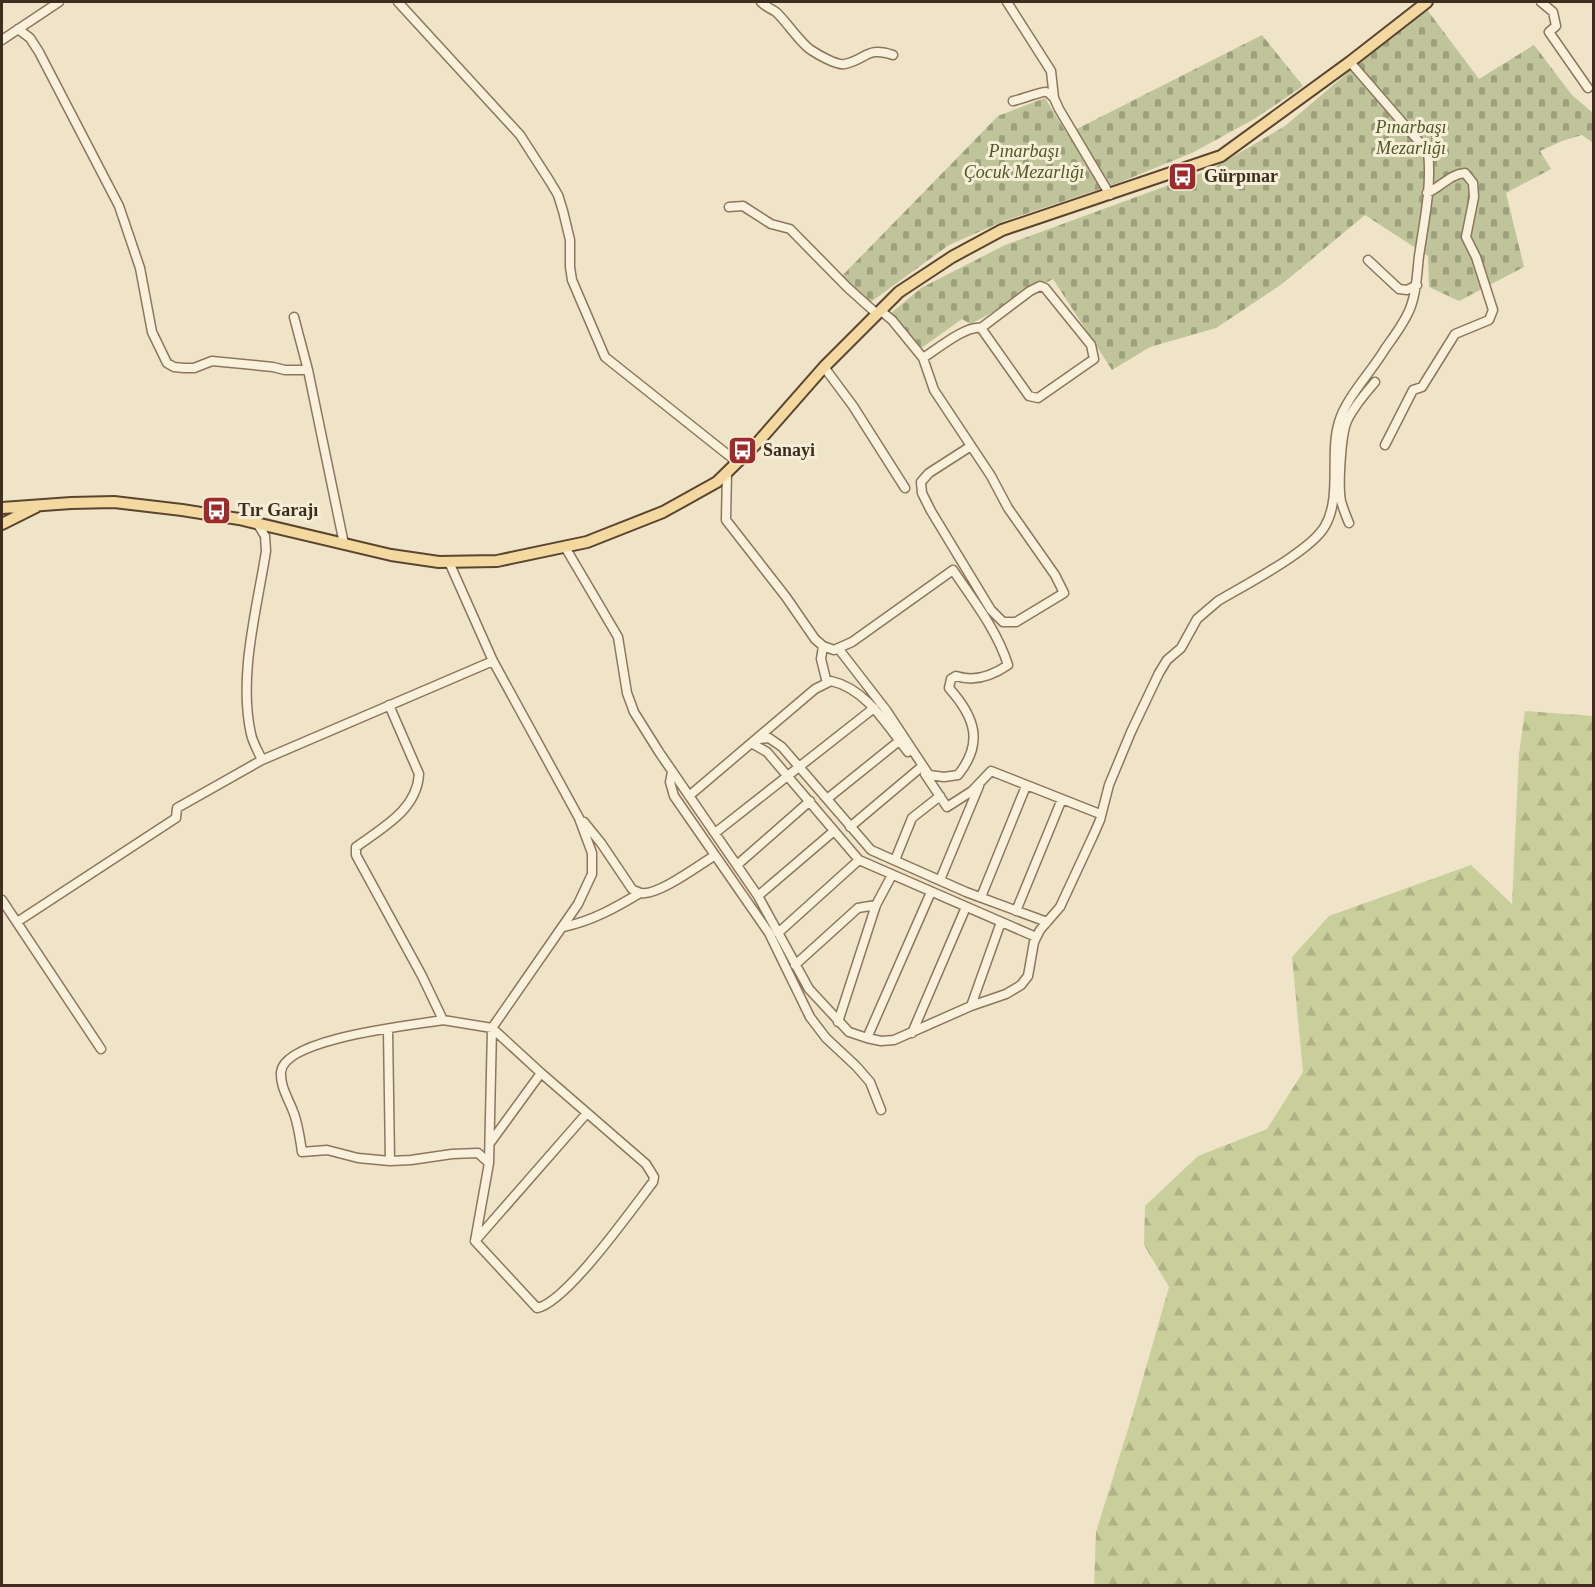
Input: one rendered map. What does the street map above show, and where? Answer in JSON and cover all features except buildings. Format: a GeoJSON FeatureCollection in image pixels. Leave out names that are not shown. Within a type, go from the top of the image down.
{"type":"FeatureCollection","features":[{"type":"Feature","properties":{"kind":"main road"},"geometry":{"type":"LineString","coordinates":[[2,508],[114,502],[257,523],[391,555],[439,562],[497,561],[587,542],[663,512],[717,482],[759,441],[824,367],[899,292],[952,257],[1002,230],[1221,156],[1350,62],[1427,2]]}},
{"type":"Feature","properties":{"kind":"main road"},"geometry":{"type":"LineString","coordinates":[[2,524],[39,505]]}},
{"type":"Feature","properties":{"kind":"street"},"geometry":{"type":"LineString","coordinates":[[2,40],[59,2]]}},
{"type":"Feature","properties":{"kind":"street"},"geometry":{"type":"LineString","coordinates":[[398,2],[520,135],[558,195],[570,240],[572,280],[605,357],[737,462]]}},
{"type":"Feature","properties":{"kind":"street"},"geometry":{"type":"LineString","coordinates":[[761,2],[795,31],[810,50],[838,64],[846,64],[871,52],[880,51],[892,55]]}},
{"type":"Feature","properties":{"kind":"street"},"geometry":{"type":"LineString","coordinates":[[1007,2],[1051,71],[1054,98]]}},
{"type":"Feature","properties":{"kind":"street"},"geometry":{"type":"LineString","coordinates":[[1541,2],[1553,12],[1556,26],[1549,32],[1588,88]]}},
{"type":"Feature","properties":{"kind":"street"},"geometry":{"type":"LineString","coordinates":[[18,29],[30,38],[39,52],[118,206],[140,268],[152,332],[167,363],[184,369],[212,361],[246,363],[285,370],[308,370]]}},
{"type":"Feature","properties":{"kind":"street"},"geometry":{"type":"LineString","coordinates":[[566,547],[618,637],[627,693],[634,712],[672,772],[758,896],[809,989],[838,1022],[849,1032],[867,1038],[881,1041],[894,1040],[971,1006],[1006,994],[1021,985],[1028,976],[1036,937],[1060,907],[1072,883],[1100,820],[1113,775],[1159,673],[1167,660],[1181,648],[1197,619],[1218,601],[1308,546],[1325,526],[1332,504],[1336,433],[1339,420],[1411,308],[1417,285],[1430,168],[1428,152],[1350,62]]}},
{"type":"Feature","properties":{"kind":"street"},"geometry":{"type":"LineString","coordinates":[[1013,101],[1026,99],[1041,92],[1047,92],[1054,98],[1110,195]]}},
{"type":"Feature","properties":{"kind":"street"},"geometry":{"type":"LineString","coordinates":[[1385,445],[1413,390],[1422,387],[1455,334],[1489,320],[1493,309],[1476,257],[1466,237],[1474,197],[1473,183],[1465,173],[1456,174],[1437,189],[1427,193]]}},
{"type":"Feature","properties":{"kind":"street"},"geometry":{"type":"LineString","coordinates":[[729,207],[743,206],[771,224],[790,229],[848,288],[892,320],[923,358],[934,390],[991,476],[1008,508],[1055,575],[1064,593],[1016,622],[1003,622],[991,610],[922,493],[921,482],[929,473],[971,446]]}},
{"type":"Feature","properties":{"kind":"street"},"geometry":{"type":"LineString","coordinates":[[1368,260],[1399,289],[1407,290],[1417,285]]}},
{"type":"Feature","properties":{"kind":"street"},"geometry":{"type":"LineString","coordinates":[[923,358],[954,337],[976,327],[981,328],[1040,286],[1045,288],[1091,345],[1094,359],[1038,398],[1029,396],[981,328]]}},
{"type":"Feature","properties":{"kind":"street"},"geometry":{"type":"LineString","coordinates":[[294,317],[308,370],[344,544]]}},
{"type":"Feature","properties":{"kind":"street"},"geometry":{"type":"LineString","coordinates":[[824,367],[853,406],[905,488]]}},
{"type":"Feature","properties":{"kind":"street"},"geometry":{"type":"LineString","coordinates":[[1349,523],[1341,500],[1340,477],[1346,422],[1375,382]]}},
{"type":"Feature","properties":{"kind":"street"},"geometry":{"type":"LineString","coordinates":[[727,472],[726,520],[786,597],[815,639],[823,646],[834,650],[838,648],[852,642],[953,570],[979,608],[1004,652],[1008,665],[996,673],[969,680],[956,676],[951,679],[949,688],[960,700],[972,724],[974,744],[969,761],[958,775],[929,776],[886,710],[838,648]]}},
{"type":"Feature","properties":{"kind":"street"},"geometry":{"type":"LineString","coordinates":[[257,523],[265,536],[266,551],[246,689],[251,735],[262,760]]}},
{"type":"Feature","properties":{"kind":"street"},"geometry":{"type":"LineString","coordinates":[[449,562],[494,661],[579,818],[592,853],[592,874],[578,904],[492,1028],[489,1163],[475,1241]]}},
{"type":"Feature","properties":{"kind":"street"},"geometry":{"type":"LineString","coordinates":[[823,646],[821,659],[827,683]]}},
{"type":"Feature","properties":{"kind":"street"},"geometry":{"type":"LineString","coordinates":[[17,922],[176,818],[177,808],[262,760],[494,661]]}},
{"type":"Feature","properties":{"kind":"street"},"geometry":{"type":"LineString","coordinates":[[689,796],[815,689],[831,681],[842,684],[874,708],[947,807],[972,791],[990,771],[1101,814]]}},
{"type":"Feature","properties":{"kind":"street"},"geometry":{"type":"LineString","coordinates":[[389,705],[419,774],[418,784],[406,807],[392,821],[356,847],[356,855],[422,976],[443,1020]]}},
{"type":"Feature","properties":{"kind":"street"},"geometry":{"type":"LineString","coordinates":[[715,833],[874,708]]}},
{"type":"Feature","properties":{"kind":"street"},"geometry":{"type":"LineString","coordinates":[[756,741],[769,738],[782,747],[871,850],[981,897],[1047,922]]}},
{"type":"Feature","properties":{"kind":"street"},"geometry":{"type":"LineString","coordinates":[[756,741],[788,775],[859,860],[1036,937]]}},
{"type":"Feature","properties":{"kind":"street"},"geometry":{"type":"LineString","coordinates":[[826,799],[899,741]]}},
{"type":"Feature","properties":{"kind":"street"},"geometry":{"type":"LineString","coordinates":[[850,827],[920,768]]}},
{"type":"Feature","properties":{"kind":"street"},"geometry":{"type":"LineString","coordinates":[[672,772],[670,782],[674,796],[769,933],[810,1017],[826,1038],[870,1082],[881,1110]]}},
{"type":"Feature","properties":{"kind":"street"},"geometry":{"type":"LineString","coordinates":[[940,880],[982,780]]}},
{"type":"Feature","properties":{"kind":"street"},"geometry":{"type":"LineString","coordinates":[[981,897],[1026,786]]}},
{"type":"Feature","properties":{"kind":"street"},"geometry":{"type":"LineString","coordinates":[[895,860],[912,818],[940,796]]}},
{"type":"Feature","properties":{"kind":"street"},"geometry":{"type":"LineString","coordinates":[[1016,911],[1062,800]]}},
{"type":"Feature","properties":{"kind":"street"},"geometry":{"type":"LineString","coordinates":[[737,865],[810,801]]}},
{"type":"Feature","properties":{"kind":"street"},"geometry":{"type":"LineString","coordinates":[[579,818],[600,843],[632,889],[640,893]]}},
{"type":"Feature","properties":{"kind":"street"},"geometry":{"type":"LineString","coordinates":[[758,896],[834,831]]}},
{"type":"Feature","properties":{"kind":"street"},"geometry":{"type":"LineString","coordinates":[[563,927],[584,922],[640,893],[650,892],[672,883],[714,856]]}},
{"type":"Feature","properties":{"kind":"street"},"geometry":{"type":"LineString","coordinates":[[778,933],[859,860]]}},
{"type":"Feature","properties":{"kind":"street"},"geometry":{"type":"LineString","coordinates":[[838,1022],[876,905],[891,875]]}},
{"type":"Feature","properties":{"kind":"street"},"geometry":{"type":"LineString","coordinates":[[867,1038],[931,892]]}},
{"type":"Feature","properties":{"kind":"street"},"geometry":{"type":"LineString","coordinates":[[2,900],[101,1049]]}},
{"type":"Feature","properties":{"kind":"street"},"geometry":{"type":"LineString","coordinates":[[795,964],[858,908],[876,905]]}},
{"type":"Feature","properties":{"kind":"street"},"geometry":{"type":"LineString","coordinates":[[912,1033],[966,907]]}},
{"type":"Feature","properties":{"kind":"street"},"geometry":{"type":"LineString","coordinates":[[971,1006],[1001,922]]}},
{"type":"Feature","properties":{"kind":"street"},"geometry":{"type":"LineString","coordinates":[[475,1241],[537,1308],[545,1306],[573,1283],[653,1182],[654,1177],[646,1164],[540,1073],[492,1028],[443,1020],[328,1040],[307,1047],[288,1058],[281,1070],[284,1093],[294,1112],[302,1152],[327,1150],[358,1158],[390,1161],[478,1153],[489,1163]]}},
{"type":"Feature","properties":{"kind":"street"},"geometry":{"type":"LineString","coordinates":[[388,1030],[390,1161]]}},
{"type":"Feature","properties":{"kind":"street"},"geometry":{"type":"LineString","coordinates":[[490,1143],[540,1073]]}},
{"type":"Feature","properties":{"kind":"street"},"geometry":{"type":"LineString","coordinates":[[475,1241],[587,1113]]}},
{"type":"Feature","properties":{"kind":"green space","name":"Pınarbaşı Mezarlığı"},"geometry":{"type":"Polygon","coordinates":[[[1425,7],[1479,79],[1534,45],[1572,95],[1593,113],[1593,143],[1582,135],[1540,151],[1551,169],[1506,193],[1524,267],[1459,301],[1429,287],[1428,256],[1365,215],[1282,284],[1216,328],[1150,347],[1112,370],[1053,279],[971,324],[962,319],[920,349],[890,314],[921,288],[1005,245],[1210,170],[1285,126],[1425,7]]]}},
{"type":"Feature","properties":{"kind":"green space","name":"Pınarbaşı Çocuk Mezarlığı"},"geometry":{"type":"Polygon","coordinates":[[[1262,35],[1303,86],[1256,118],[1192,153],[1118,183],[1004,221],[949,245],[868,304],[841,277],[998,116],[1045,98],[1067,134],[1262,35]]]}},
{"type":"Feature","properties":{"kind":"green space"},"geometry":{"type":"Polygon","coordinates":[[[1525,711],[1593,716],[1593,1585],[1094,1585],[1096,1532],[1169,1287],[1144,1245],[1145,1206],[1198,1156],[1267,1129],[1303,1072],[1292,957],[1329,916],[1471,865],[1512,904],[1519,754],[1525,711]]]}},
{"type":"Feature","properties":{"kind":"place","name":"Gürpınar"},"geometry":{"type":"Point","coordinates":[1183,176]}},
{"type":"Feature","properties":{"kind":"place","name":"Sanayi"},"geometry":{"type":"Point","coordinates":[742,450]}},
{"type":"Feature","properties":{"kind":"place","name":"Tır Garajı"},"geometry":{"type":"Point","coordinates":[217,510]}}]}
